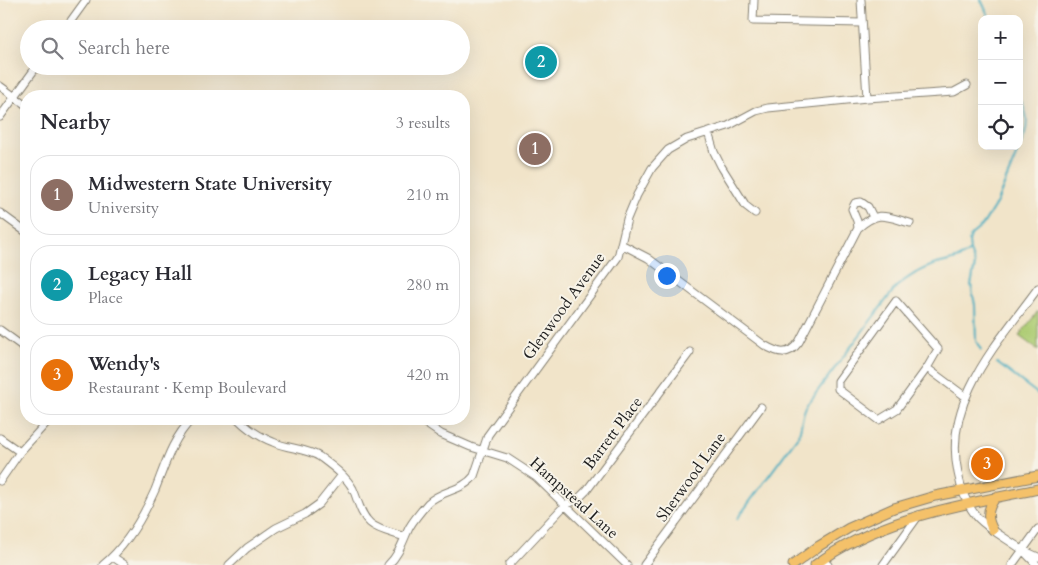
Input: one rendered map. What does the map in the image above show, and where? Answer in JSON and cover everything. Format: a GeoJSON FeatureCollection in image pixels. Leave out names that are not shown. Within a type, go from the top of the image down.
{"type":"FeatureCollection","features":[{"type":"Feature","properties":{"kind":"main road"},"geometry":{"type":"LineString","coordinates":[[793,565],[849,528],[881,513],[921,499],[1038,476]]}},
{"type":"Feature","properties":{"kind":"main road"},"geometry":{"type":"LineString","coordinates":[[812,551],[822,563],[841,547],[865,535],[919,515],[1038,489]]}},
{"type":"Feature","properties":{"kind":"main road"},"geometry":{"type":"LineString","coordinates":[[993,530],[988,516],[988,509],[996,497]]}},
{"type":"Feature","properties":{"kind":"street"},"geometry":{"type":"LineString","coordinates":[[72,20],[86,0]]}},
{"type":"Feature","properties":{"kind":"street"},"geometry":{"type":"LineString","coordinates":[[754,0],[754,22],[862,23]]}},
{"type":"Feature","properties":{"kind":"street"},"geometry":{"type":"LineString","coordinates":[[862,0],[867,98]]}},
{"type":"Feature","properties":{"kind":"street"},"geometry":{"type":"LineString","coordinates":[[0,117],[31,75]]}},
{"type":"Feature","properties":{"kind":"street","name":"Glenwood Avenue"},"geometry":{"type":"LineString","coordinates":[[388,565],[396,557],[418,515],[435,496],[471,480],[474,476],[488,434],[618,257],[627,219],[637,195],[652,168],[668,150],[687,139],[728,126],[756,111],[768,108],[954,92],[967,85]]}},
{"type":"Feature","properties":{"kind":"street"},"geometry":{"type":"LineString","coordinates":[[0,86],[20,101]]}},
{"type":"Feature","properties":{"kind":"street"},"geometry":{"type":"LineString","coordinates":[[708,132],[714,152],[721,166],[746,206],[755,212]]}},
{"type":"Feature","properties":{"kind":"street"},"geometry":{"type":"LineString","coordinates":[[858,228],[852,209],[855,204],[862,202],[868,207],[873,216]]}},
{"type":"Feature","properties":{"kind":"street"},"geometry":{"type":"LineString","coordinates":[[0,213],[20,228]]}},
{"type":"Feature","properties":{"kind":"street"},"geometry":{"type":"LineString","coordinates":[[621,244],[648,258],[758,341],[770,348],[786,352],[792,350],[799,342],[858,228],[873,216],[883,215],[910,223]]}},
{"type":"Feature","properties":{"kind":"street"},"geometry":{"type":"LineString","coordinates":[[1037,565],[1022,550],[978,518],[963,491],[957,469],[955,446],[958,424],[966,397],[977,372],[1038,288]]}},
{"type":"Feature","properties":{"kind":"street"},"geometry":{"type":"LineString","coordinates":[[896,301],[938,349],[927,368],[897,410],[879,420],[838,389],[838,381],[896,301]]}},
{"type":"Feature","properties":{"kind":"street"},"geometry":{"type":"LineString","coordinates":[[0,330],[20,345]]}},
{"type":"Feature","properties":{"kind":"street","name":"Barrett Place"},"geometry":{"type":"LineString","coordinates":[[508,565],[565,505],[577,500],[587,490],[690,352]]}},
{"type":"Feature","properties":{"kind":"street"},"geometry":{"type":"LineString","coordinates":[[927,368],[966,397]]}},
{"type":"Feature","properties":{"kind":"street","name":"Sherwood Lane"},"geometry":{"type":"LineString","coordinates":[[644,565],[761,407]]}},
{"type":"Feature","properties":{"kind":"street"},"geometry":{"type":"LineString","coordinates":[[0,481],[20,452],[45,425]]}},
{"type":"Feature","properties":{"kind":"street"},"geometry":{"type":"LineString","coordinates":[[103,565],[113,557],[139,520],[154,492],[170,449],[188,425]]}},
{"type":"Feature","properties":{"kind":"street"},"geometry":{"type":"LineString","coordinates":[[244,425],[273,442],[317,456],[342,475],[352,488],[362,514],[370,523],[405,537]]}},
{"type":"Feature","properties":{"kind":"street","name":"Hampstead Lane"},"geometry":{"type":"LineString","coordinates":[[427,425],[441,434],[507,458],[541,481],[627,565]]}},
{"type":"Feature","properties":{"kind":"street"},"geometry":{"type":"LineString","coordinates":[[0,438],[20,452]]}},
{"type":"Feature","properties":{"kind":"street"},"geometry":{"type":"LineString","coordinates":[[229,565],[247,548],[276,528],[305,514],[319,504],[342,475]]}},
{"type":"Feature","properties":{"kind":"street"},"geometry":{"type":"LineString","coordinates":[[883,565],[919,515]]}},
{"type":"Feature","properties":{"kind":"street"},"geometry":{"type":"LineString","coordinates":[[1012,565],[1038,529]]}},
{"type":"Feature","properties":{"kind":"street"},"geometry":{"type":"LineString","coordinates":[[1022,550],[1038,557]]}},
{"type":"Feature","properties":{"kind":"street"},"geometry":{"type":"LineString","coordinates":[[113,557],[125,565]]}},
{"type":"Feature","properties":{"kind":"green space"},"geometry":{"type":"Polygon","coordinates":[[[1038,311],[1038,350],[1019,336],[1038,311]]]}},
{"type":"Feature","properties":{"kind":"waterway"},"geometry":{"type":"LineString","coordinates":[[981,0],[988,15]]}},
{"type":"Feature","properties":{"kind":"waterway"},"geometry":{"type":"LineString","coordinates":[[981,350],[976,341],[975,305],[971,285],[975,265],[969,242],[971,235],[982,226],[997,202],[1025,134],[1027,124],[1023,105]]}},
{"type":"Feature","properties":{"kind":"waterway"},"geometry":{"type":"LineString","coordinates":[[737,519],[798,436],[807,405],[896,287],[923,269],[957,259],[970,251]]}},
{"type":"Feature","properties":{"kind":"waterway"},"geometry":{"type":"LineString","coordinates":[[997,363],[1038,394]]}},
{"type":"Feature","properties":{"kind":"place","name":"Legacy Hall"},"geometry":{"type":"Point","coordinates":[541,62]}},
{"type":"Feature","properties":{"kind":"place","name":"Midwestern State University"},"geometry":{"type":"Point","coordinates":[535,149]}},
{"type":"Feature","properties":{"kind":"place","name":"Wendy's"},"geometry":{"type":"Point","coordinates":[987,464]}}]}
